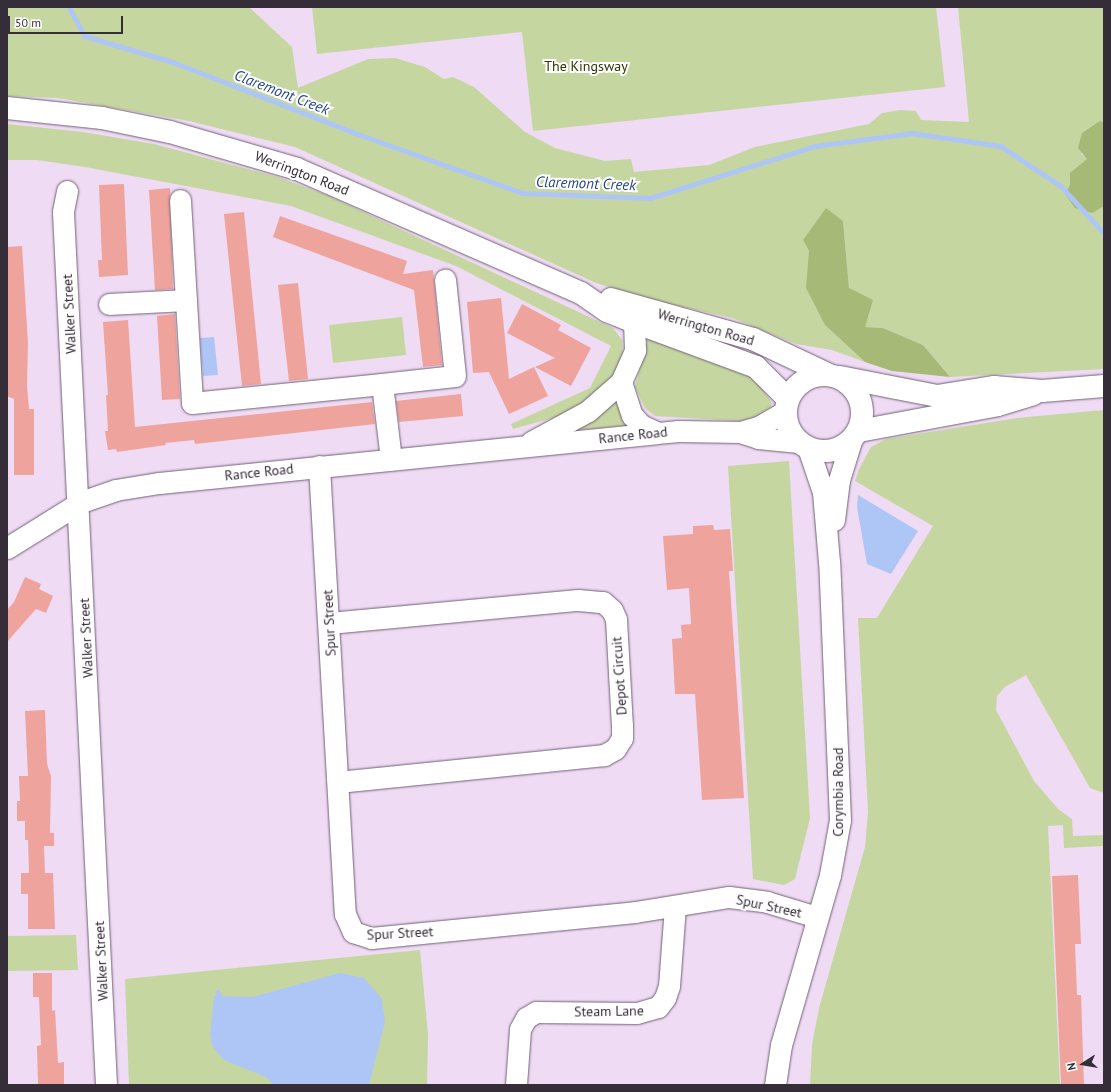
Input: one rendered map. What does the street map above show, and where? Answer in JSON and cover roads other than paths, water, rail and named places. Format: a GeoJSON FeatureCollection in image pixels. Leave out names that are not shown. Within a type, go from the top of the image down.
{"type":"FeatureCollection","features":[{"type":"Feature","properties":{"kind":"main road","name":"Werrington Road"},"geometry":{"type":"LineString","coordinates":[[7,108],[126,123],[198,138],[268,158],[371,199],[581,293],[607,311],[756,367],[787,405]]}},
{"type":"Feature","properties":{"kind":"main road","name":"Werrington Road"},"geometry":{"type":"LineString","coordinates":[[581,293],[606,297],[753,339],[833,376],[937,396],[994,387],[1042,392],[1104,386]]}},
{"type":"Feature","properties":{"kind":"main road"},"geometry":{"type":"LineString","coordinates":[[833,376],[858,394],[862,406],[855,436],[828,452],[803,445],[787,424],[787,405],[803,380],[833,376]]}},
{"type":"Feature","properties":{"kind":"main road","name":"Werrington Road"},"geometry":{"type":"LineString","coordinates":[[855,436],[998,406],[1042,392]]}},
{"type":"Feature","properties":{"kind":"street","name":"Walker Street"},"geometry":{"type":"LineString","coordinates":[[67,191],[63,212],[80,503],[106,1085]]}},
{"type":"Feature","properties":{"kind":"street"},"geometry":{"type":"LineString","coordinates":[[180,200],[192,403],[456,376],[445,280]]}},
{"type":"Feature","properties":{"kind":"street"},"geometry":{"type":"LineString","coordinates":[[109,304],[186,300]]}},
{"type":"Feature","properties":{"kind":"street","name":"Rance Road"},"geometry":{"type":"LineString","coordinates":[[526,446],[588,411],[620,382],[635,350],[634,322]]}},
{"type":"Feature","properties":{"kind":"street"},"geometry":{"type":"LineString","coordinates":[[620,382],[632,415],[642,425],[656,432]]}},
{"type":"Feature","properties":{"kind":"street"},"geometry":{"type":"LineString","coordinates":[[382,384],[392,459]]}},
{"type":"Feature","properties":{"kind":"street","name":"Rance Road"},"geometry":{"type":"LineString","coordinates":[[7,548],[80,503],[115,490],[153,484],[319,466],[656,432],[740,432],[758,427],[787,405]]}},
{"type":"Feature","properties":{"kind":"street","name":"Rance Road"},"geometry":{"type":"LineString","coordinates":[[740,432],[758,438],[803,445]]}},
{"type":"Feature","properties":{"kind":"street","name":"Corymbia Road"},"geometry":{"type":"LineString","coordinates":[[829,562],[836,499],[855,436]]}},
{"type":"Feature","properties":{"kind":"street","name":"Corymbia Road"},"geometry":{"type":"LineString","coordinates":[[775,1085],[780,1045],[837,848],[840,820],[829,562],[822,492],[803,445]]}},
{"type":"Feature","properties":{"kind":"street","name":"Spur Street"},"geometry":{"type":"LineString","coordinates":[[319,466],[345,914],[348,926],[361,936],[379,937],[675,907],[729,897],[748,899],[817,917]]}},
{"type":"Feature","properties":{"kind":"street","name":"Depot Circuit"},"geometry":{"type":"LineString","coordinates":[[329,623],[578,600],[603,602],[616,619],[622,717],[622,738],[615,749],[604,755],[338,782]]}},
{"type":"Feature","properties":{"kind":"street","name":"Steam Lane"},"geometry":{"type":"LineString","coordinates":[[516,1085],[520,1029],[526,1018],[536,1012],[637,1013],[658,1007],[665,998],[669,986],[675,907]]}},
{"type":"Feature","properties":{"kind":"water"},"geometry":{"type":"Polygon","coordinates":[[[214,337],[218,375],[203,376],[200,338],[214,337]]]}},
{"type":"Feature","properties":{"kind":"water"},"geometry":{"type":"Polygon","coordinates":[[[858,495],[918,531],[891,574],[867,564],[857,507],[858,495]]]}},
{"type":"Feature","properties":{"kind":"water"},"geometry":{"type":"Polygon","coordinates":[[[340,973],[364,978],[382,999],[385,1022],[369,1085],[274,1085],[266,1077],[224,1060],[213,1047],[210,1035],[214,996],[252,997],[340,973]]]}},
{"type":"Feature","properties":{"kind":"waterway","name":"Claremont Creek"},"geometry":{"type":"LineString","coordinates":[[69,7],[85,36],[173,62],[358,134],[523,193],[651,198],[815,146],[912,133],[1001,146],[1061,186],[1104,233]]}},
{"type":"Feature","properties":{"kind":"waterway"},"geometry":{"type":"LineString","coordinates":[[218,992],[222,1002]]}},
{"type":"Feature","properties":{"kind":"park label","name":"The Kingsway"},"geometry":{"type":"Point","coordinates":[586,66]}}]}
